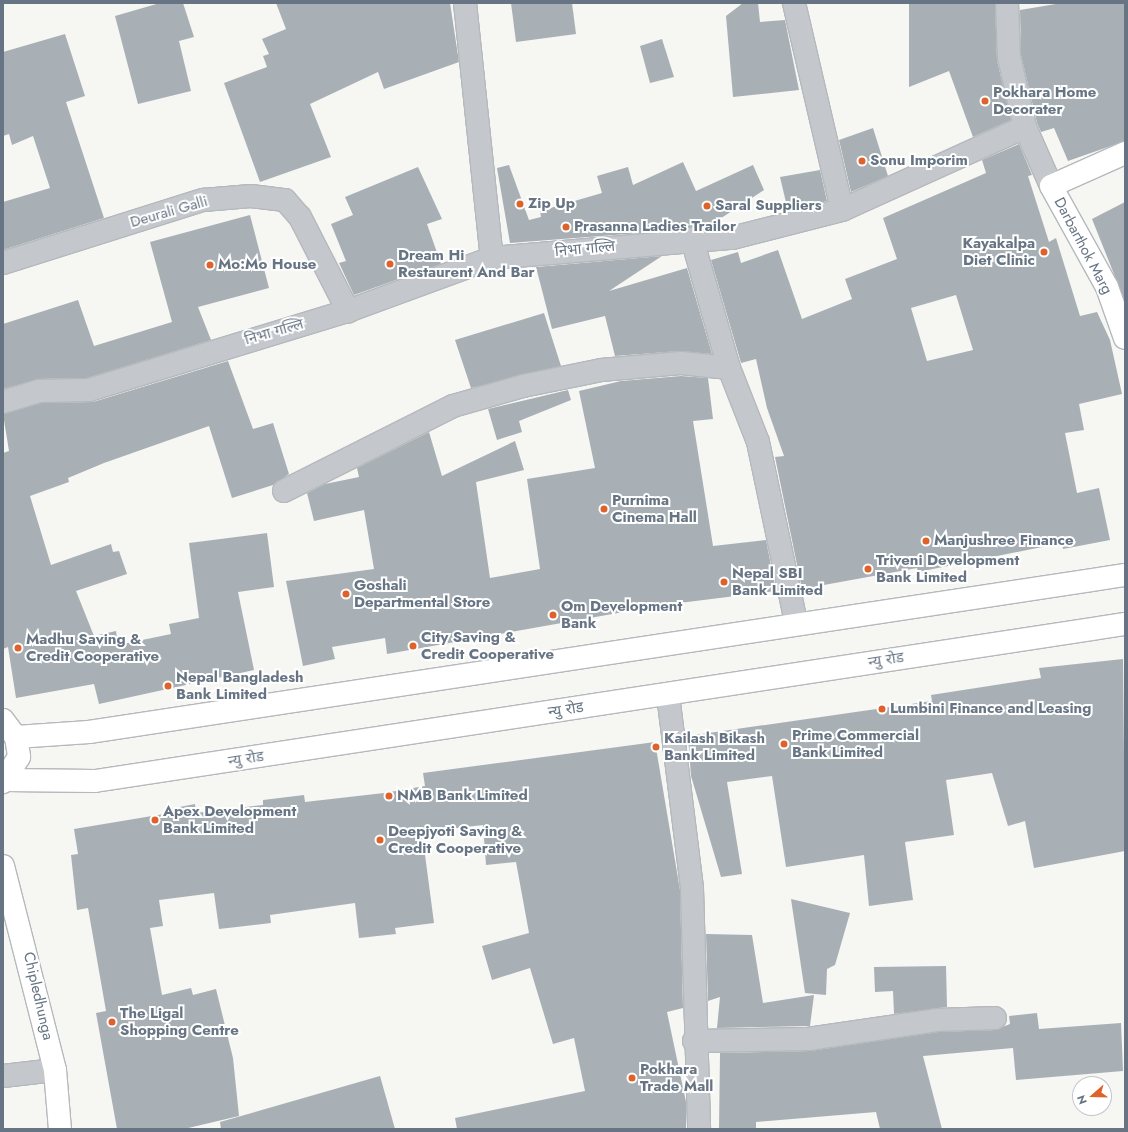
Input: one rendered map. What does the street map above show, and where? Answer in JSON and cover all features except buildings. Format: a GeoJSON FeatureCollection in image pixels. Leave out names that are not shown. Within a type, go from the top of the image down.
{"type":"FeatureCollection","features":[{"type":"Feature","properties":{"kind":"main road","name":"Darbarthok Marg"},"geometry":{"type":"LineString","coordinates":[[1125,152],[1051,186],[1107,287],[1125,338]]}},
{"type":"Feature","properties":{"kind":"main road"},"geometry":{"type":"LineString","coordinates":[[16,737],[89,732],[658,647],[796,623],[1125,575]]}},
{"type":"Feature","properties":{"kind":"main road","name":"न्यु रोड"},"geometry":{"type":"LineString","coordinates":[[4,781],[95,781],[668,695],[1125,624]]}},
{"type":"Feature","properties":{"kind":"main road"},"geometry":{"type":"LineString","coordinates":[[3,720],[16,737],[19,758],[4,781]]}},
{"type":"Feature","properties":{"kind":"main road","name":"Chipledhunga"},"geometry":{"type":"LineString","coordinates":[[3,866],[55,1070],[60,1129]]}},
{"type":"Feature","properties":{"kind":"street"},"geometry":{"type":"LineString","coordinates":[[465,3],[492,258]]}},
{"type":"Feature","properties":{"kind":"street"},"geometry":{"type":"LineString","coordinates":[[794,3],[842,210]]}},
{"type":"Feature","properties":{"kind":"street"},"geometry":{"type":"LineString","coordinates":[[1007,3],[1010,57],[1025,128],[1051,186]]}},
{"type":"Feature","properties":{"kind":"street","name":"निभा गल्लि"},"geometry":{"type":"LineString","coordinates":[[3,402],[39,391],[88,390],[348,311],[492,258],[692,239],[732,238],[842,210],[1025,128]]}},
{"type":"Feature","properties":{"kind":"street","name":"Deurali Galli"},"geometry":{"type":"LineString","coordinates":[[3,263],[203,200],[250,196],[285,200],[300,217],[348,311]]}},
{"type":"Feature","properties":{"kind":"street"},"geometry":{"type":"LineString","coordinates":[[692,239],[729,368],[758,442],[796,623]]}},
{"type":"Feature","properties":{"kind":"street"},"geometry":{"type":"LineString","coordinates":[[284,491],[453,406],[523,386],[601,370],[681,363],[729,368]]}},
{"type":"Feature","properties":{"kind":"street"},"geometry":{"type":"LineString","coordinates":[[668,695],[692,889],[694,1041],[699,1129]]}},
{"type":"Feature","properties":{"kind":"street"},"geometry":{"type":"LineString","coordinates":[[694,1041],[808,1039],[937,1020],[994,1018]]}},
{"type":"Feature","properties":{"kind":"street"},"geometry":{"type":"LineString","coordinates":[[3,1076],[55,1070]]}},
{"type":"Feature","properties":{"kind":"place","name":"Pokhara Home Decorater"},"geometry":{"type":"Point","coordinates":[985,101]}},
{"type":"Feature","properties":{"kind":"place","name":"Sonu Imporim"},"geometry":{"type":"Point","coordinates":[862,161]}},
{"type":"Feature","properties":{"kind":"place","name":"Zip Up"},"geometry":{"type":"Point","coordinates":[520,204]}},
{"type":"Feature","properties":{"kind":"place","name":"Saral Suppliers"},"geometry":{"type":"Point","coordinates":[707,206]}},
{"type":"Feature","properties":{"kind":"place","name":"Prasanna Ladies Trailor"},"geometry":{"type":"Point","coordinates":[566,227]}},
{"type":"Feature","properties":{"kind":"place","name":"Kayakalpa Diet Clinic"},"geometry":{"type":"Point","coordinates":[1044,252]}},
{"type":"Feature","properties":{"kind":"place","name":"Dream Hi Restaurent And Bar"},"geometry":{"type":"Point","coordinates":[390,264]}},
{"type":"Feature","properties":{"kind":"place","name":"Mo:Mo House"},"geometry":{"type":"Point","coordinates":[210,265]}},
{"type":"Feature","properties":{"kind":"place","name":"Purnima Cinema Hall"},"geometry":{"type":"Point","coordinates":[604,509]}},
{"type":"Feature","properties":{"kind":"place","name":"Manjushree Finance"},"geometry":{"type":"Point","coordinates":[926,541]}},
{"type":"Feature","properties":{"kind":"place","name":"Triveni Development Bank Limited"},"geometry":{"type":"Point","coordinates":[868,569]}},
{"type":"Feature","properties":{"kind":"place","name":"Nepal SBI Bank Limited"},"geometry":{"type":"Point","coordinates":[724,582]}},
{"type":"Feature","properties":{"kind":"place","name":"Goshali Departmental Store"},"geometry":{"type":"Point","coordinates":[346,594]}},
{"type":"Feature","properties":{"kind":"place","name":"Om Development Bank"},"geometry":{"type":"Point","coordinates":[553,615]}},
{"type":"Feature","properties":{"kind":"place","name":"City Saving & Credit Cooperative"},"geometry":{"type":"Point","coordinates":[413,646]}},
{"type":"Feature","properties":{"kind":"place","name":"Madhu Saving & Credit Cooperative"},"geometry":{"type":"Point","coordinates":[18,648]}},
{"type":"Feature","properties":{"kind":"place","name":"Nepal Bangladesh Bank Limited"},"geometry":{"type":"Point","coordinates":[168,686]}},
{"type":"Feature","properties":{"kind":"place","name":"Lumbini Finance and Leasing"},"geometry":{"type":"Point","coordinates":[882,709]}},
{"type":"Feature","properties":{"kind":"place","name":"Prime Commercial Bank Limited"},"geometry":{"type":"Point","coordinates":[784,744]}},
{"type":"Feature","properties":{"kind":"place","name":"Kailash Bikash Bank Limited"},"geometry":{"type":"Point","coordinates":[656,747]}},
{"type":"Feature","properties":{"kind":"place","name":"NMB Bank Limited"},"geometry":{"type":"Point","coordinates":[389,796]}},
{"type":"Feature","properties":{"kind":"place","name":"Apex Development Bank Limited"},"geometry":{"type":"Point","coordinates":[155,820]}},
{"type":"Feature","properties":{"kind":"place","name":"Deepjyoti Saving & Credit Cooperative"},"geometry":{"type":"Point","coordinates":[380,840]}},
{"type":"Feature","properties":{"kind":"place","name":"The Ligal Shopping Centre"},"geometry":{"type":"Point","coordinates":[112,1022]}},
{"type":"Feature","properties":{"kind":"place","name":"Pokhara Trade Mall"},"geometry":{"type":"Point","coordinates":[632,1078]}}]}
